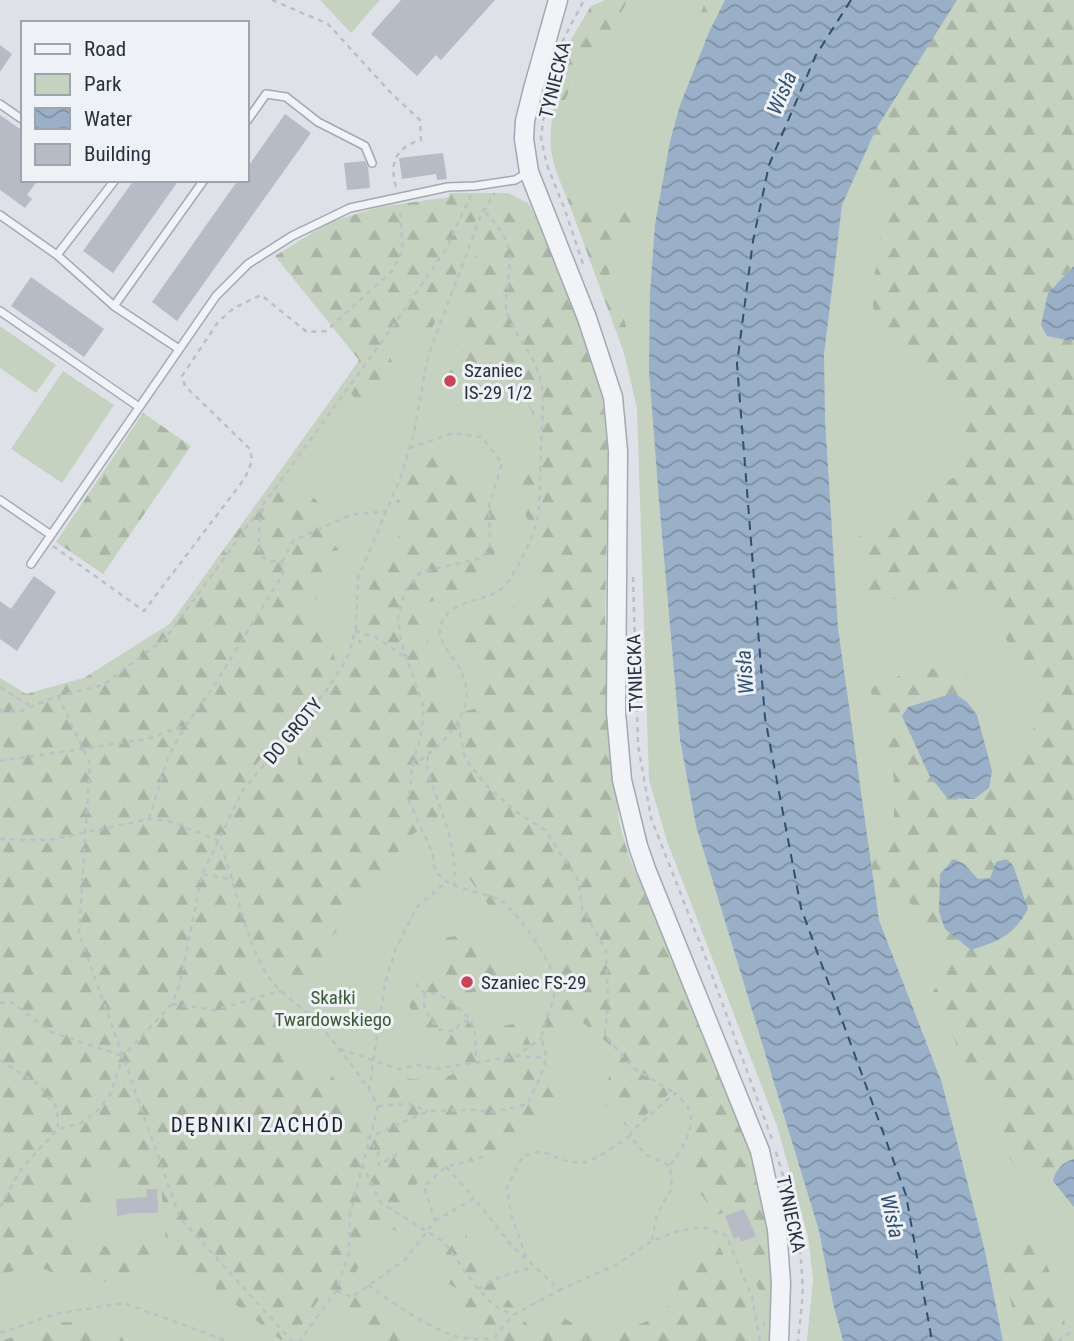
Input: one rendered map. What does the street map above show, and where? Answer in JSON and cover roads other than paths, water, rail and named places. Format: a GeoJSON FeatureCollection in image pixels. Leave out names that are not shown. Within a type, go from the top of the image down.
{"type":"FeatureCollection","features":[{"type":"Feature","properties":{"kind":"street","name":"TYNIECKA"},"geometry":{"type":"LineString","coordinates":[[558,0],[525,121],[524,139],[530,172],[601,356],[613,397],[618,451],[616,712],[622,780],[646,869],[760,1151],[777,1229],[781,1283],[779,1341]]}},
{"type":"Feature","properties":{"kind":"lane"},"geometry":{"type":"LineString","coordinates":[[248,120],[266,94],[286,97],[318,122],[365,146],[372,163]]}},
{"type":"Feature","properties":{"kind":"lane"},"geometry":{"type":"LineString","coordinates":[[0,104],[21,119]]}},
{"type":"Feature","properties":{"kind":"lane"},"geometry":{"type":"LineString","coordinates":[[32,564],[216,296],[248,264],[292,236],[350,208],[449,187],[516,180],[530,172]]}},
{"type":"Feature","properties":{"kind":"lane"},"geometry":{"type":"LineString","coordinates":[[57,255],[113,182]]}},
{"type":"Feature","properties":{"kind":"lane"},"geometry":{"type":"LineString","coordinates":[[114,306],[203,182]]}},
{"type":"Feature","properties":{"kind":"lane"},"geometry":{"type":"LineString","coordinates":[[0,215],[57,255],[114,306],[179,349]]}},
{"type":"Feature","properties":{"kind":"lane"},"geometry":{"type":"LineString","coordinates":[[0,311],[139,407]]}},
{"type":"Feature","properties":{"kind":"lane"},"geometry":{"type":"LineString","coordinates":[[0,500],[51,535]]}},
{"type":"Feature","properties":{"kind":"water","name":"Wisła"},"geometry":{"type":"Polygon","coordinates":[[[725,0],[957,0],[876,129],[842,205],[824,355],[825,419],[838,628],[879,920],[942,1083],[985,1251],[1003,1341],[843,1341],[819,1231],[696,826],[680,740],[660,513],[649,370],[650,292],[655,224],[670,141],[680,105],[709,32],[725,0]]]}},
{"type":"Feature","properties":{"kind":"water"},"geometry":{"type":"Polygon","coordinates":[[[1074,266],[1074,340],[1071,341],[1047,336],[1041,325],[1048,293],[1074,266]]]}},
{"type":"Feature","properties":{"kind":"water"},"geometry":{"type":"Polygon","coordinates":[[[954,693],[967,702],[977,715],[992,771],[989,788],[974,799],[947,798],[929,775],[902,716],[908,707],[954,693]]]}},
{"type":"Feature","properties":{"kind":"water"},"geometry":{"type":"Polygon","coordinates":[[[954,859],[964,864],[978,879],[990,878],[996,862],[1006,859],[1013,865],[1028,909],[1011,931],[990,944],[971,950],[945,929],[939,912],[940,874],[954,859]]]}},
{"type":"Feature","properties":{"kind":"water"},"geometry":{"type":"Polygon","coordinates":[[[1074,1159],[1074,1207],[1053,1181],[1060,1167],[1074,1159]]]}},
{"type":"Feature","properties":{"kind":"place","name":"Szaniec IS-29 1/2"},"geometry":{"type":"Point","coordinates":[450,381]}},
{"type":"Feature","properties":{"kind":"place","name":"Szaniec FS-29"},"geometry":{"type":"Point","coordinates":[467,982]}},
{"type":"Feature","properties":{"kind":"district","name":"DĘBNIKI ZACHÓD"},"geometry":{"type":"Point","coordinates":[258,1125]}},
{"type":"Feature","properties":{"kind":"park label","name":"Skałki Twardowskiego"},"geometry":{"type":"Point","coordinates":[333,1008]}}]}
